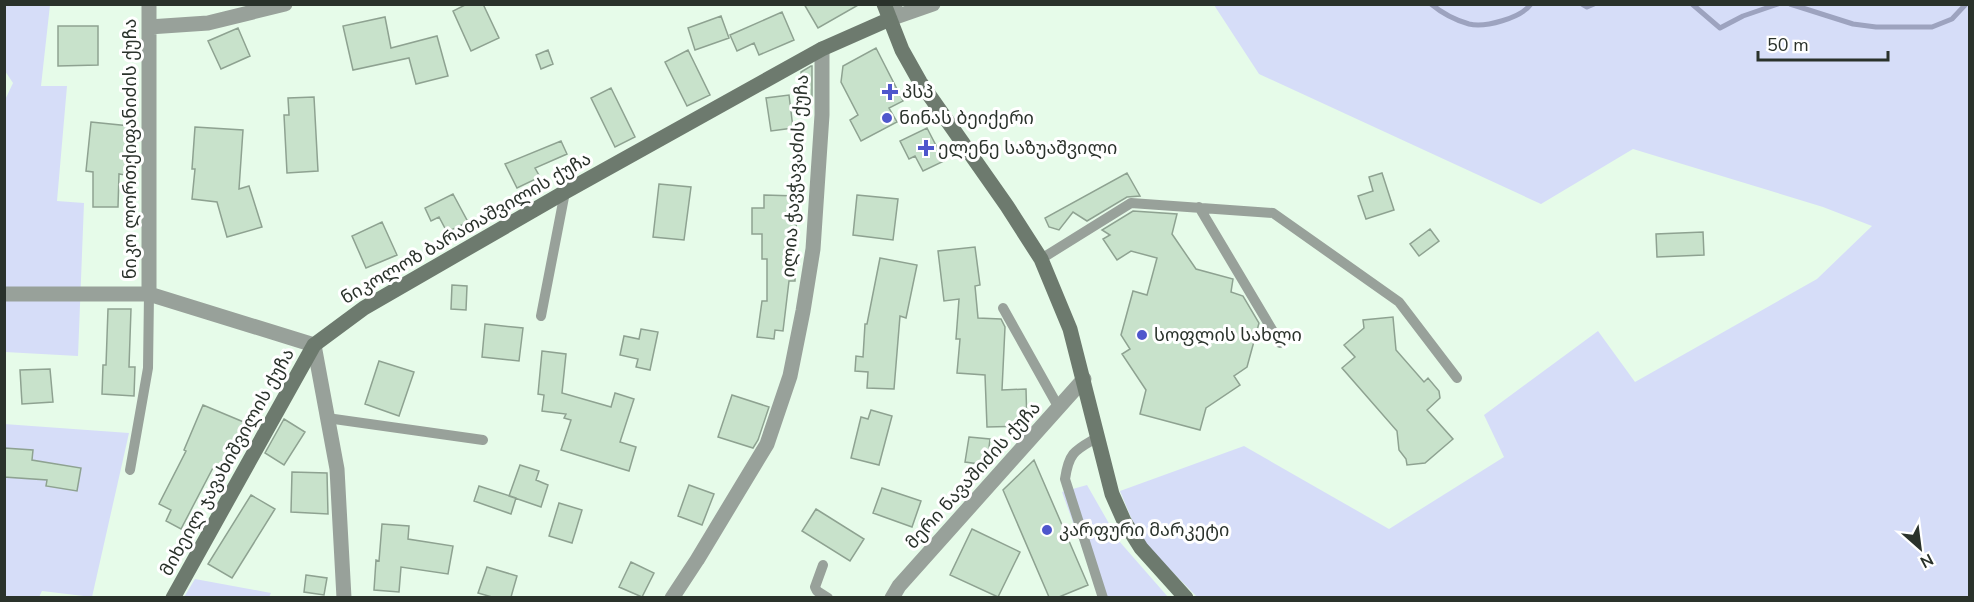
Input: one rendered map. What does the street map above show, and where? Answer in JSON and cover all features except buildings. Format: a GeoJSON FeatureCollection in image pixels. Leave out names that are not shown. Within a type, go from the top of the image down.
{"type":"FeatureCollection","features":[{"type":"Feature","properties":{"kind":"main road"},"geometry":{"type":"LineString","coordinates":[[884,4],[902,50],[921,82],[1041,259],[1071,329],[1112,494],[1124,521],[1141,548],[1186,597]]}},
{"type":"Feature","properties":{"kind":"main road","name":"ნიკოლოზ ბარათაშვილის ქუჩა"},"geometry":{"type":"LineString","coordinates":[[314,345],[364,308],[565,192],[822,49],[890,19]]}},
{"type":"Feature","properties":{"kind":"main road","name":"მიხეილ ჯავახიშვილის ქუჩა"},"geometry":{"type":"LineString","coordinates":[[173,597],[314,345]]}},
{"type":"Feature","properties":{"kind":"street","name":"ნიკო ლორთქიფანიძის ქუჩა"},"geometry":{"type":"LineString","coordinates":[[149,4],[149,294]]}},
{"type":"Feature","properties":{"kind":"street"},"geometry":{"type":"LineString","coordinates":[[149,27],[208,23],[285,4]]}},
{"type":"Feature","properties":{"kind":"street"},"geometry":{"type":"LineString","coordinates":[[890,19],[933,4]]}},
{"type":"Feature","properties":{"kind":"street","name":"ილია ჭავჭავაძის ქუჩა"},"geometry":{"type":"LineString","coordinates":[[672,597],[767,444],[790,376],[813,249],[822,115],[822,49]]}},
{"type":"Feature","properties":{"kind":"street"},"geometry":{"type":"LineString","coordinates":[[4,294],[149,294],[314,345],[337,469],[344,597]]}},
{"type":"Feature","properties":{"kind":"street","name":"მერი ნავაშიძის ქუჩა"},"geometry":{"type":"LineString","coordinates":[[892,597],[899,586],[1084,380]]}},
{"type":"Feature","properties":{"kind":"lane"},"geometry":{"type":"LineString","coordinates":[[890,19],[898,4]]}},
{"type":"Feature","properties":{"kind":"lane"},"geometry":{"type":"LineString","coordinates":[[541,316],[565,192]]}},
{"type":"Feature","properties":{"kind":"lane"},"geometry":{"type":"LineString","coordinates":[[1041,259],[1131,203],[1273,213],[1399,302],[1457,378]]}},
{"type":"Feature","properties":{"kind":"lane"},"geometry":{"type":"LineString","coordinates":[[1199,207],[1280,343]]}},
{"type":"Feature","properties":{"kind":"lane"},"geometry":{"type":"LineString","coordinates":[[130,470],[148,368],[149,294]]}},
{"type":"Feature","properties":{"kind":"lane"},"geometry":{"type":"LineString","coordinates":[[1003,308],[1059,408]]}},
{"type":"Feature","properties":{"kind":"lane"},"geometry":{"type":"LineString","coordinates":[[327,418],[483,440]]}},
{"type":"Feature","properties":{"kind":"lane"},"geometry":{"type":"LineString","coordinates":[[1098,437],[1073,452],[1066,469],[1065,479],[1103,597]]}},
{"type":"Feature","properties":{"kind":"lane"},"geometry":{"type":"LineString","coordinates":[[823,565],[814,587],[828,597]]}},
{"type":"Feature","properties":{"kind":"shaded area"},"geometry":{"type":"Polygon","coordinates":[[[4,5],[50,5],[41,86],[67,86],[57,201],[84,203],[78,356],[5,352],[4,102],[13,83],[5,71],[4,5]]]}},
{"type":"Feature","properties":{"kind":"shaded area"},"geometry":{"type":"Polygon","coordinates":[[[1214,5],[1969,5],[1969,597],[1197,597],[1137,532],[1120,491],[1244,446],[1389,529],[1504,457],[1484,415],[1598,331],[1635,382],[1817,279],[1872,226],[1823,207],[1633,149],[1541,204],[1259,74],[1214,5]]]}},
{"type":"Feature","properties":{"kind":"shaded area"},"geometry":{"type":"Polygon","coordinates":[[[4,424],[129,433],[92,597],[42,591],[39,597],[5,597],[4,424]]]}},
{"type":"Feature","properties":{"kind":"shaded area"},"geometry":{"type":"Polygon","coordinates":[[[1087,485],[1119,541],[1168,597],[1100,597],[1062,492],[1087,485]]]}},
{"type":"Feature","properties":{"kind":"shaded area"},"geometry":{"type":"Polygon","coordinates":[[[195,579],[271,593],[269,597],[184,597],[195,579]]]}},
{"type":"Feature","properties":{"kind":"waterway"},"geometry":{"type":"LineString","coordinates":[[1431,4],[1454,19],[1476,25],[1511,18],[1531,4]]}},
{"type":"Feature","properties":{"kind":"waterway"},"geometry":{"type":"LineString","coordinates":[[1582,4],[1587,7],[1594,4]]}},
{"type":"Feature","properties":{"kind":"waterway"},"geometry":{"type":"LineString","coordinates":[[1692,4],[1720,28],[1743,16],[1778,4]]}},
{"type":"Feature","properties":{"kind":"waterway"},"geometry":{"type":"LineString","coordinates":[[1790,4],[1853,24],[1876,27],[1932,27],[1952,19],[1966,4]]}},
{"type":"Feature","properties":{"kind":"place","name":"პსპ"},"geometry":{"type":"Point","coordinates":[890,92]}},
{"type":"Feature","properties":{"kind":"place","name":"ნინას ბეიქერი"},"geometry":{"type":"Point","coordinates":[887,118]}},
{"type":"Feature","properties":{"kind":"place","name":"ელენე საზუაშვილი"},"geometry":{"type":"Point","coordinates":[926,148]}},
{"type":"Feature","properties":{"kind":"place","name":"სოფლის სახლი"},"geometry":{"type":"Point","coordinates":[1142,335]}},
{"type":"Feature","properties":{"kind":"place","name":"კარფური მარკეტი"},"geometry":{"type":"Point","coordinates":[1047,530]}}]}
